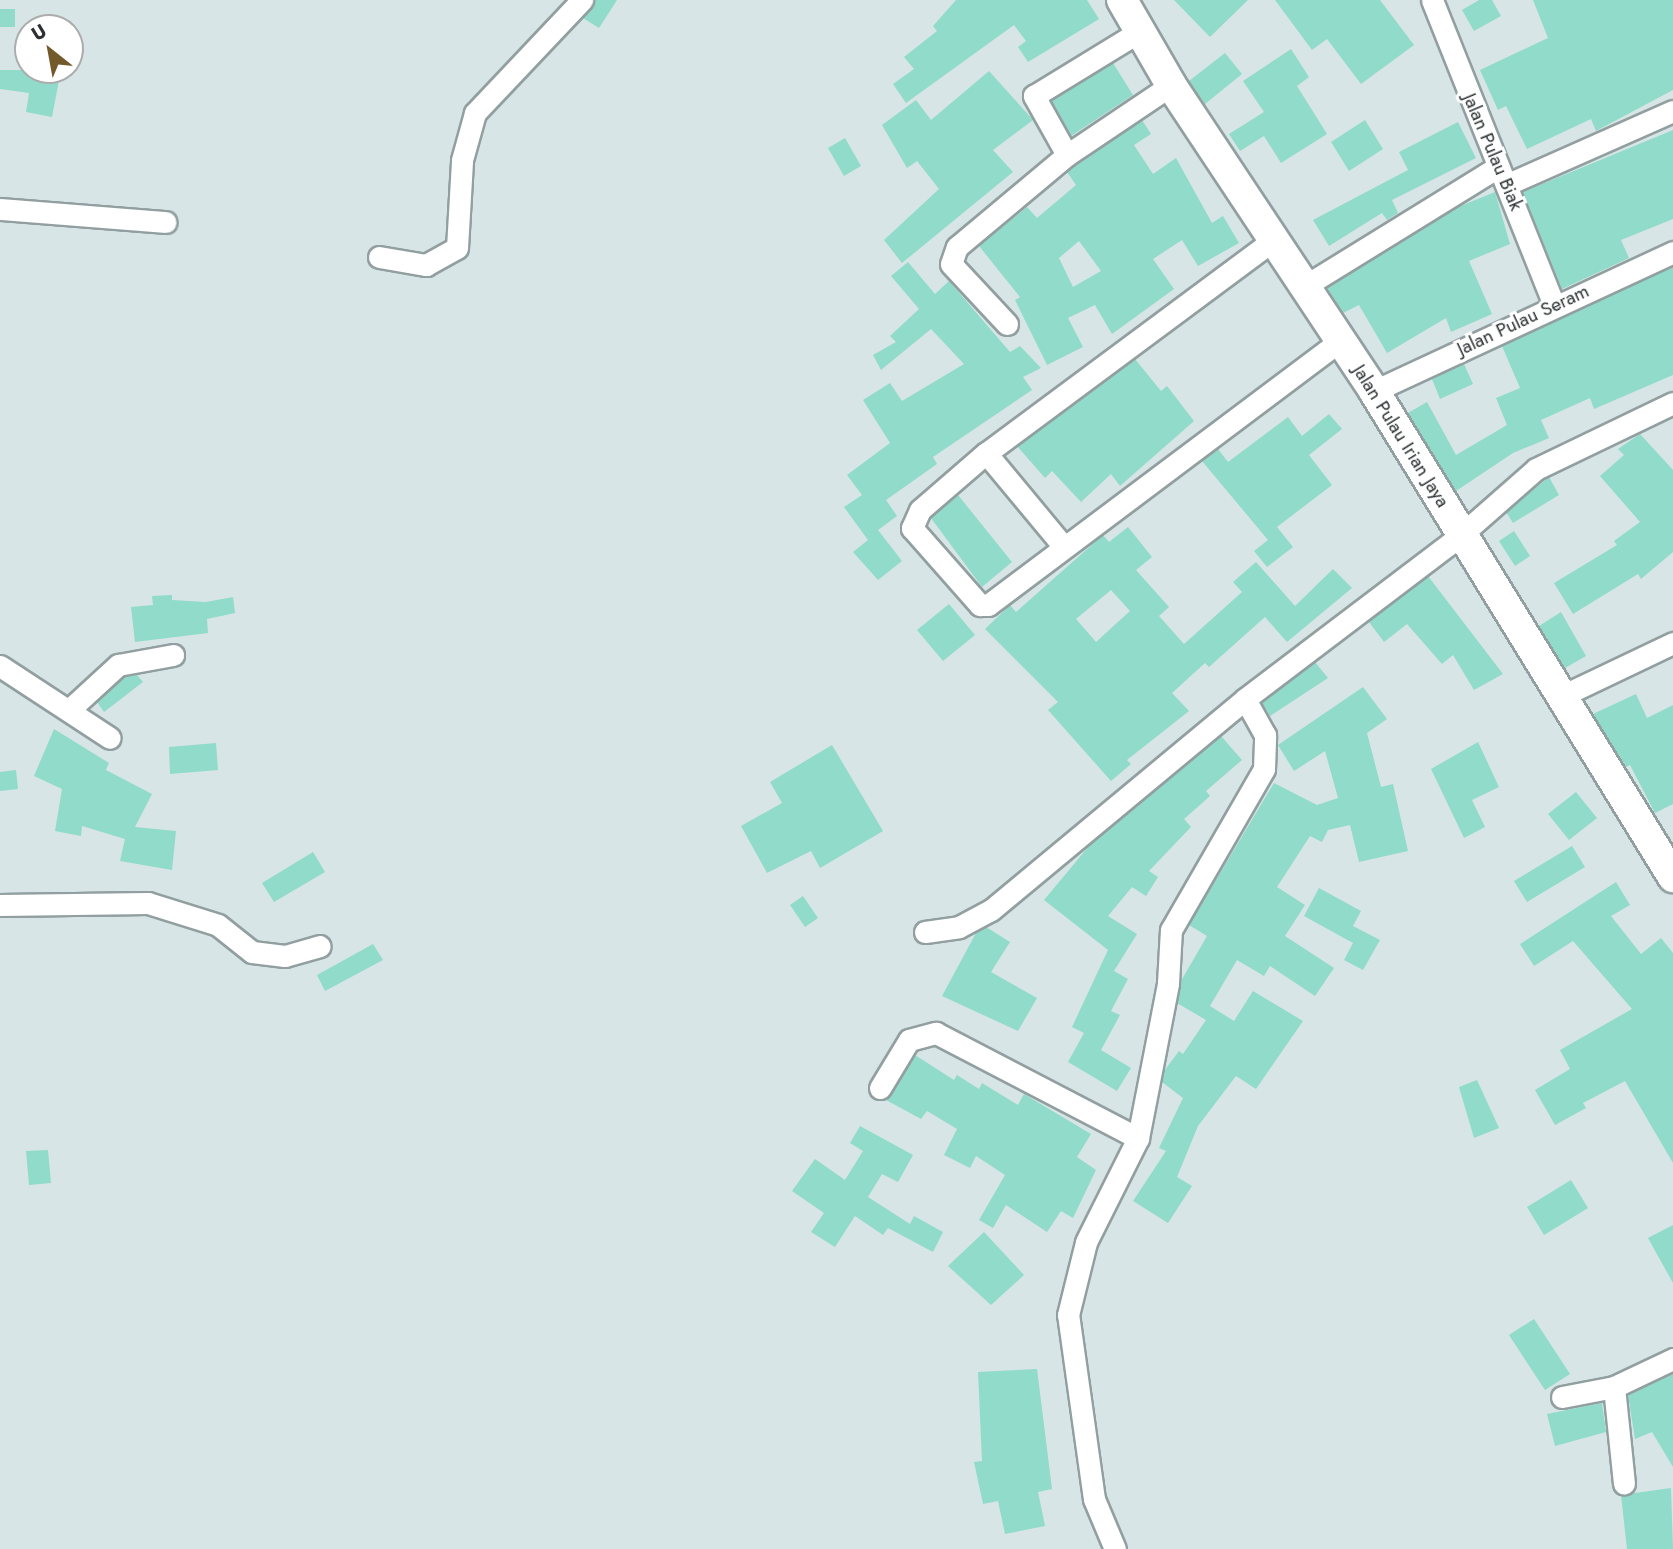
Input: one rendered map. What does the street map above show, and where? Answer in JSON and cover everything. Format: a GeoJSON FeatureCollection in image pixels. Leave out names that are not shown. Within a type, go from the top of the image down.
{"type":"FeatureCollection","features":[{"type":"Feature","properties":{"kind":"street"},"geometry":{"type":"LineString","coordinates":[[379,257],[426,265],[457,248],[462,160],[475,113],[582,0]]}},
{"type":"Feature","properties":{"kind":"street","name":"Jalan Pulau Irian Jaya"},"geometry":{"type":"LineString","coordinates":[[1122,0],[1171,85],[1276,238],[1564,695],[1664,840],[1673,877]]}},
{"type":"Feature","properties":{"kind":"street","name":"Jalan Pulau Biak"},"geometry":{"type":"LineString","coordinates":[[1432,0],[1554,305]]}},
{"type":"Feature","properties":{"kind":"street"},"geometry":{"type":"LineString","coordinates":[[1067,155],[1034,96],[1140,31]]}},
{"type":"Feature","properties":{"kind":"street"},"geometry":{"type":"LineString","coordinates":[[1007,324],[951,264],[953,253],[1067,155],[1171,85]]}},
{"type":"Feature","properties":{"kind":"street"},"geometry":{"type":"LineString","coordinates":[[1305,286],[1503,176],[1673,110]]}},
{"type":"Feature","properties":{"kind":"street"},"geometry":{"type":"LineString","coordinates":[[0,209],[165,222]]}},
{"type":"Feature","properties":{"kind":"street"},"geometry":{"type":"LineString","coordinates":[[1276,238],[986,453],[912,523],[939,562],[984,606],[1340,341]]}},
{"type":"Feature","properties":{"kind":"street","name":"Jalan Pulau Seram"},"geometry":{"type":"LineString","coordinates":[[1374,391],[1554,305],[1673,252]]}},
{"type":"Feature","properties":{"kind":"street"},"geometry":{"type":"LineString","coordinates":[[925,932],[959,927],[991,910],[1245,699],[1462,534],[1536,469],[1673,403]]}},
{"type":"Feature","properties":{"kind":"street"},"geometry":{"type":"LineString","coordinates":[[986,453],[1064,547]]}},
{"type":"Feature","properties":{"kind":"street"},"geometry":{"type":"LineString","coordinates":[[1564,695],[1673,643]]}},
{"type":"Feature","properties":{"kind":"street"},"geometry":{"type":"LineString","coordinates":[[69,710],[118,665],[173,655]]}},
{"type":"Feature","properties":{"kind":"street"},"geometry":{"type":"LineString","coordinates":[[0,666],[110,738]]}},
{"type":"Feature","properties":{"kind":"street"},"geometry":{"type":"LineString","coordinates":[[1115,1549],[1094,1499],[1068,1315],[1086,1242],[1138,1138],[1168,984],[1171,930],[1264,769],[1265,735],[1245,699]]}},
{"type":"Feature","properties":{"kind":"street"},"geometry":{"type":"LineString","coordinates":[[0,905],[148,903],[218,925],[252,952],[285,956],[320,946]]}},
{"type":"Feature","properties":{"kind":"street"},"geometry":{"type":"LineString","coordinates":[[880,1088],[909,1040],[936,1033],[1138,1138]]}},
{"type":"Feature","properties":{"kind":"street"},"geometry":{"type":"LineString","coordinates":[[1562,1397],[1614,1387],[1673,1359]]}},
{"type":"Feature","properties":{"kind":"street"},"geometry":{"type":"LineString","coordinates":[[1614,1387],[1624,1483]]}},
{"type":"Feature","properties":{"kind":"building"},"geometry":{"type":"Polygon","coordinates":[[[595,0],[617,0],[599,28],[583,18],[595,0]]]}},
{"type":"Feature","properties":{"kind":"building"},"geometry":{"type":"Polygon","coordinates":[[[956,0],[1087,0],[1099,19],[1028,62],[1018,47],[1026,41],[1014,25],[906,103],[893,84],[914,69],[904,57],[937,31],[933,26],[956,0]]]}},
{"type":"Feature","properties":{"kind":"building"},"geometry":{"type":"Polygon","coordinates":[[[1174,0],[1248,0],[1210,37],[1174,0]]]}},
{"type":"Feature","properties":{"kind":"building"},"geometry":{"type":"Polygon","coordinates":[[[1275,0],[1380,0],[1414,45],[1361,84],[1327,39],[1312,50],[1275,0]]]}},
{"type":"Feature","properties":{"kind":"building"},"geometry":{"type":"Polygon","coordinates":[[[1479,0],[1492,0],[1501,16],[1474,31],[1462,10],[1479,0]]]}},
{"type":"Feature","properties":{"kind":"building"},"geometry":{"type":"Polygon","coordinates":[[[1533,0],[1673,0],[1673,90],[1596,131],[1591,119],[1527,149],[1506,106],[1498,110],[1480,70],[1548,38],[1533,0]]]}},
{"type":"Feature","properties":{"kind":"building"},"geometry":{"type":"Polygon","coordinates":[[[0,9],[15,9],[14,27],[0,27],[0,9]]]}},
{"type":"Feature","properties":{"kind":"building"},"geometry":{"type":"Polygon","coordinates":[[[1291,49],[1309,77],[1297,86],[1327,134],[1281,163],[1264,136],[1240,151],[1229,134],[1264,112],[1243,81],[1291,49]]]}},
{"type":"Feature","properties":{"kind":"building"},"geometry":{"type":"Polygon","coordinates":[[[1225,53],[1242,74],[1205,104],[1189,81],[1225,53]]]}},
{"type":"Feature","properties":{"kind":"building"},"geometry":{"type":"Polygon","coordinates":[[[1113,63],[1133,95],[1071,136],[1052,101],[1113,63]]]}},
{"type":"Feature","properties":{"kind":"building"},"geometry":{"type":"Polygon","coordinates":[[[0,70],[14,70],[14,84],[58,84],[52,117],[26,112],[29,93],[0,89],[0,70]]]}},
{"type":"Feature","properties":{"kind":"building"},"geometry":{"type":"Polygon","coordinates":[[[989,71],[1033,120],[993,150],[1013,172],[902,263],[884,240],[939,189],[917,161],[907,168],[882,125],[916,100],[931,120],[989,71]]]}},
{"type":"Feature","properties":{"kind":"building"},"geometry":{"type":"Polygon","coordinates":[[[1142,120],[1151,134],[1134,145],[1153,174],[1176,158],[1212,223],[1223,216],[1239,243],[1198,266],[1182,240],[1153,259],[1174,289],[1112,334],[1095,305],[1068,318],[1083,347],[1047,365],[1015,300],[1020,297],[979,246],[1027,207],[1037,218],[1076,185],[1067,172],[1142,120]],[[1079,241],[1059,258],[1073,287],[1101,271],[1079,241]]]}},
{"type":"Feature","properties":{"kind":"building"},"geometry":{"type":"Polygon","coordinates":[[[1365,120],[1383,149],[1349,171],[1331,142],[1365,120]]]}},
{"type":"Feature","properties":{"kind":"building"},"geometry":{"type":"Polygon","coordinates":[[[1458,122],[1476,158],[1392,200],[1398,213],[1387,220],[1382,213],[1329,246],[1313,220],[1408,170],[1399,152],[1458,122]]]}},
{"type":"Feature","properties":{"kind":"building"},"geometry":{"type":"Polygon","coordinates":[[[1673,130],[1673,219],[1621,240],[1629,258],[1562,289],[1523,192],[1673,130]]]}},
{"type":"Feature","properties":{"kind":"building"},"geometry":{"type":"Polygon","coordinates":[[[845,138],[861,166],[844,176],[828,148],[845,138]]]}},
{"type":"Feature","properties":{"kind":"building"},"geometry":{"type":"Polygon","coordinates":[[[1495,192],[1510,244],[1469,261],[1492,314],[1451,332],[1446,318],[1387,353],[1359,305],[1343,313],[1327,288],[1458,207],[1495,192]]]}},
{"type":"Feature","properties":{"kind":"building"},"geometry":{"type":"Polygon","coordinates":[[[908,262],[935,294],[949,281],[1010,352],[1020,346],[1041,368],[1023,377],[1032,390],[933,457],[937,464],[886,500],[897,516],[878,530],[902,561],[878,580],[853,552],[868,540],[844,507],[862,495],[847,475],[890,443],[863,400],[890,383],[902,401],[964,364],[931,329],[881,370],[873,355],[896,342],[890,336],[919,309],[891,276],[908,262]]]}},
{"type":"Feature","properties":{"kind":"building"},"geometry":{"type":"Polygon","coordinates":[[[1673,266],[1673,375],[1594,409],[1590,398],[1541,420],[1549,438],[1513,453],[1456,491],[1408,413],[1427,402],[1456,455],[1507,425],[1496,398],[1520,388],[1502,346],[1673,266]]]}},
{"type":"Feature","properties":{"kind":"building"},"geometry":{"type":"Polygon","coordinates":[[[1135,359],[1161,391],[1167,386],[1194,421],[1120,486],[1111,474],[1081,502],[1052,471],[1045,478],[1017,446],[1135,359]]]}},
{"type":"Feature","properties":{"kind":"building"},"geometry":{"type":"Polygon","coordinates":[[[1464,364],[1473,384],[1440,399],[1432,379],[1464,364]]]}},
{"type":"Feature","properties":{"kind":"building"},"geometry":{"type":"Polygon","coordinates":[[[1329,414],[1342,429],[1309,455],[1332,485],[1277,527],[1293,547],[1267,567],[1254,551],[1268,540],[1202,461],[1218,449],[1228,462],[1288,417],[1302,436],[1329,414]]]}},
{"type":"Feature","properties":{"kind":"building"},"geometry":{"type":"Polygon","coordinates":[[[1640,434],[1673,470],[1673,552],[1641,579],[1638,574],[1573,614],[1554,583],[1617,545],[1614,541],[1640,522],[1600,476],[1624,455],[1618,449],[1640,434]]]}},
{"type":"Feature","properties":{"kind":"building"},"geometry":{"type":"Polygon","coordinates":[[[1549,477],[1559,495],[1513,523],[1506,512],[1549,477]]]}},
{"type":"Feature","properties":{"kind":"building"},"geometry":{"type":"Polygon","coordinates":[[[958,495],[1012,562],[982,587],[931,518],[958,495]]]}},
{"type":"Feature","properties":{"kind":"building"},"geometry":{"type":"Polygon","coordinates":[[[1128,527],[1152,557],[1136,570],[1169,607],[1159,616],[1184,644],[1242,592],[1233,582],[1256,562],[1295,606],[1333,569],[1352,588],[1287,642],[1265,617],[1209,667],[1205,663],[1172,693],[1189,711],[1127,760],[1131,764],[1111,781],[1048,710],[1058,702],[985,629],[1010,605],[1016,612],[1103,535],[1109,542],[1128,527]],[[1111,590],[1076,619],[1096,642],[1130,611],[1111,590]]]}},
{"type":"Feature","properties":{"kind":"building"},"geometry":{"type":"Polygon","coordinates":[[[1514,531],[1530,556],[1515,566],[1499,541],[1514,531]]]}},
{"type":"Feature","properties":{"kind":"building"},"geometry":{"type":"Polygon","coordinates":[[[1428,576],[1503,674],[1474,690],[1453,655],[1442,664],[1407,624],[1384,642],[1369,622],[1428,576]]]}},
{"type":"Feature","properties":{"kind":"building"},"geometry":{"type":"Polygon","coordinates":[[[172,595],[172,600],[206,602],[233,597],[235,613],[207,619],[208,633],[135,642],[131,607],[153,605],[152,596],[172,595]]]}},
{"type":"Feature","properties":{"kind":"building"},"geometry":{"type":"Polygon","coordinates":[[[949,604],[975,635],[943,661],[917,630],[949,604]]]}},
{"type":"Feature","properties":{"kind":"building"},"geometry":{"type":"Polygon","coordinates":[[[1561,612],[1586,656],[1565,668],[1539,626],[1561,612]]]}},
{"type":"Feature","properties":{"kind":"building"},"geometry":{"type":"Polygon","coordinates":[[[1315,662],[1328,678],[1270,716],[1262,703],[1315,662]]]}},
{"type":"Feature","properties":{"kind":"building"},"geometry":{"type":"Polygon","coordinates":[[[137,675],[143,682],[104,712],[97,702],[124,677],[137,675]]]}},
{"type":"Feature","properties":{"kind":"building"},"geometry":{"type":"Polygon","coordinates":[[[1363,687],[1387,719],[1367,733],[1381,787],[1393,784],[1408,851],[1359,862],[1350,825],[1328,830],[1322,842],[1310,836],[1277,887],[1305,905],[1285,936],[1334,968],[1315,996],[1270,966],[1264,976],[1237,960],[1210,1006],[1234,1021],[1253,991],[1303,1021],[1256,1089],[1236,1076],[1198,1126],[1177,1177],[1192,1186],[1168,1223],[1133,1201],[1166,1151],[1159,1148],[1183,1098],[1162,1082],[1164,1071],[1179,1051],[1183,1054],[1206,1020],[1177,1003],[1181,981],[1207,936],[1189,925],[1274,783],[1317,805],[1338,798],[1325,751],[1294,771],[1278,745],[1363,687]]]}},
{"type":"Feature","properties":{"kind":"building"},"geometry":{"type":"Polygon","coordinates":[[[1636,694],[1647,718],[1673,705],[1673,804],[1655,813],[1630,765],[1626,767],[1593,714],[1636,694]]]}},
{"type":"Feature","properties":{"kind":"building"},"geometry":{"type":"Polygon","coordinates":[[[54,729],[109,763],[106,770],[152,794],[135,827],[176,831],[172,870],[120,861],[125,839],[82,826],[81,836],[55,831],[62,789],[34,776],[54,729]]]}},
{"type":"Feature","properties":{"kind":"building"},"geometry":{"type":"Polygon","coordinates":[[[1221,736],[1242,760],[1206,791],[1210,796],[1184,819],[1191,827],[1149,871],[1158,877],[1146,896],[1132,887],[1108,916],[1137,934],[1114,971],[1128,979],[1111,1011],[1120,1015],[1101,1050],[1131,1068],[1117,1091],[1068,1062],[1084,1033],[1072,1027],[1108,950],[1044,900],[1089,846],[1221,736]]]}},
{"type":"Feature","properties":{"kind":"building"},"geometry":{"type":"Polygon","coordinates":[[[1478,742],[1499,787],[1472,800],[1485,827],[1464,838],[1431,769],[1478,742]]]}},
{"type":"Feature","properties":{"kind":"building"},"geometry":{"type":"Polygon","coordinates":[[[216,743],[218,770],[170,774],[169,747],[216,743]]]}},
{"type":"Feature","properties":{"kind":"building"},"geometry":{"type":"Polygon","coordinates":[[[832,745],[883,831],[820,868],[811,851],[767,873],[741,826],[782,803],[770,782],[832,745]]]}},
{"type":"Feature","properties":{"kind":"building"},"geometry":{"type":"Polygon","coordinates":[[[16,770],[18,789],[0,791],[0,772],[16,770]]]}},
{"type":"Feature","properties":{"kind":"building"},"geometry":{"type":"Polygon","coordinates":[[[1576,792],[1597,818],[1569,840],[1548,814],[1576,792]]]}},
{"type":"Feature","properties":{"kind":"building"},"geometry":{"type":"Polygon","coordinates":[[[1572,846],[1585,867],[1527,902],[1514,881],[1572,846]]]}},
{"type":"Feature","properties":{"kind":"building"},"geometry":{"type":"Polygon","coordinates":[[[313,852],[325,872],[274,902],[262,883],[313,852]]]}},
{"type":"Feature","properties":{"kind":"building"},"geometry":{"type":"Polygon","coordinates":[[[1616,882],[1630,905],[1611,916],[1641,954],[1661,938],[1673,953],[1673,1163],[1625,1081],[1583,1103],[1586,1108],[1555,1125],[1535,1090],[1570,1069],[1560,1050],[1632,1009],[1573,941],[1534,966],[1520,944],[1616,882]]]}},
{"type":"Feature","properties":{"kind":"building"},"geometry":{"type":"Polygon","coordinates":[[[1319,888],[1361,911],[1353,926],[1380,940],[1363,970],[1344,960],[1353,943],[1304,916],[1319,888]]]}},
{"type":"Feature","properties":{"kind":"building"},"geometry":{"type":"Polygon","coordinates":[[[803,896],[818,918],[805,927],[790,905],[803,896]]]}},
{"type":"Feature","properties":{"kind":"building"},"geometry":{"type":"Polygon","coordinates":[[[986,927],[1010,942],[991,972],[1037,998],[1018,1031],[942,996],[976,933],[986,927]]]}},
{"type":"Feature","properties":{"kind":"building"},"geometry":{"type":"Polygon","coordinates":[[[373,944],[383,960],[325,991],[317,975],[373,944]]]}},
{"type":"Feature","properties":{"kind":"building"},"geometry":{"type":"Polygon","coordinates":[[[915,1055],[954,1080],[957,1075],[979,1089],[982,1083],[1018,1105],[1024,1094],[1091,1134],[1077,1157],[1096,1170],[1073,1218],[1061,1211],[1047,1232],[1006,1205],[993,1228],[979,1220],[1005,1175],[976,1156],[970,1168],[944,1155],[957,1129],[927,1111],[921,1119],[886,1100],[915,1055]]]}},
{"type":"Feature","properties":{"kind":"building"},"geometry":{"type":"Polygon","coordinates":[[[1477,1080],[1499,1128],[1474,1138],[1459,1087],[1477,1080]]]}},
{"type":"Feature","properties":{"kind":"building"},"geometry":{"type":"Polygon","coordinates":[[[860,1126],[913,1155],[898,1182],[882,1174],[868,1197],[910,1224],[914,1216],[943,1232],[933,1252],[888,1228],[883,1235],[855,1216],[835,1247],[811,1232],[824,1213],[792,1191],[815,1159],[845,1180],[863,1151],[850,1143],[860,1126]]]}},
{"type":"Feature","properties":{"kind":"building"},"geometry":{"type":"Polygon","coordinates":[[[48,1150],[51,1183],[29,1185],[26,1151],[48,1150]]]}},
{"type":"Feature","properties":{"kind":"building"},"geometry":{"type":"Polygon","coordinates":[[[1571,1180],[1588,1208],[1544,1235],[1527,1207],[1571,1180]]]}},
{"type":"Feature","properties":{"kind":"building"},"geometry":{"type":"Polygon","coordinates":[[[1673,1225],[1673,1283],[1648,1238],[1673,1225]]]}},
{"type":"Feature","properties":{"kind":"building"},"geometry":{"type":"Polygon","coordinates":[[[984,1232],[1024,1275],[991,1305],[948,1266],[984,1232]]]}},
{"type":"Feature","properties":{"kind":"building"},"geometry":{"type":"Polygon","coordinates":[[[1534,1319],[1570,1374],[1545,1390],[1509,1335],[1534,1319]]]}},
{"type":"Feature","properties":{"kind":"building"},"geometry":{"type":"Polygon","coordinates":[[[1037,1369],[1052,1489],[1038,1492],[1045,1526],[1005,1534],[998,1501],[983,1504],[974,1462],[982,1461],[978,1372],[1037,1369]]]}},
{"type":"Feature","properties":{"kind":"building"},"geometry":{"type":"Polygon","coordinates":[[[1673,1374],[1673,1467],[1652,1432],[1635,1439],[1628,1395],[1673,1374]]]}},
{"type":"Feature","properties":{"kind":"building"},"geometry":{"type":"Polygon","coordinates":[[[1602,1403],[1606,1432],[1555,1446],[1547,1414],[1602,1403]]]}},
{"type":"Feature","properties":{"kind":"building"},"geometry":{"type":"Polygon","coordinates":[[[1671,1488],[1673,1549],[1627,1549],[1621,1495],[1671,1488]]]}}]}
